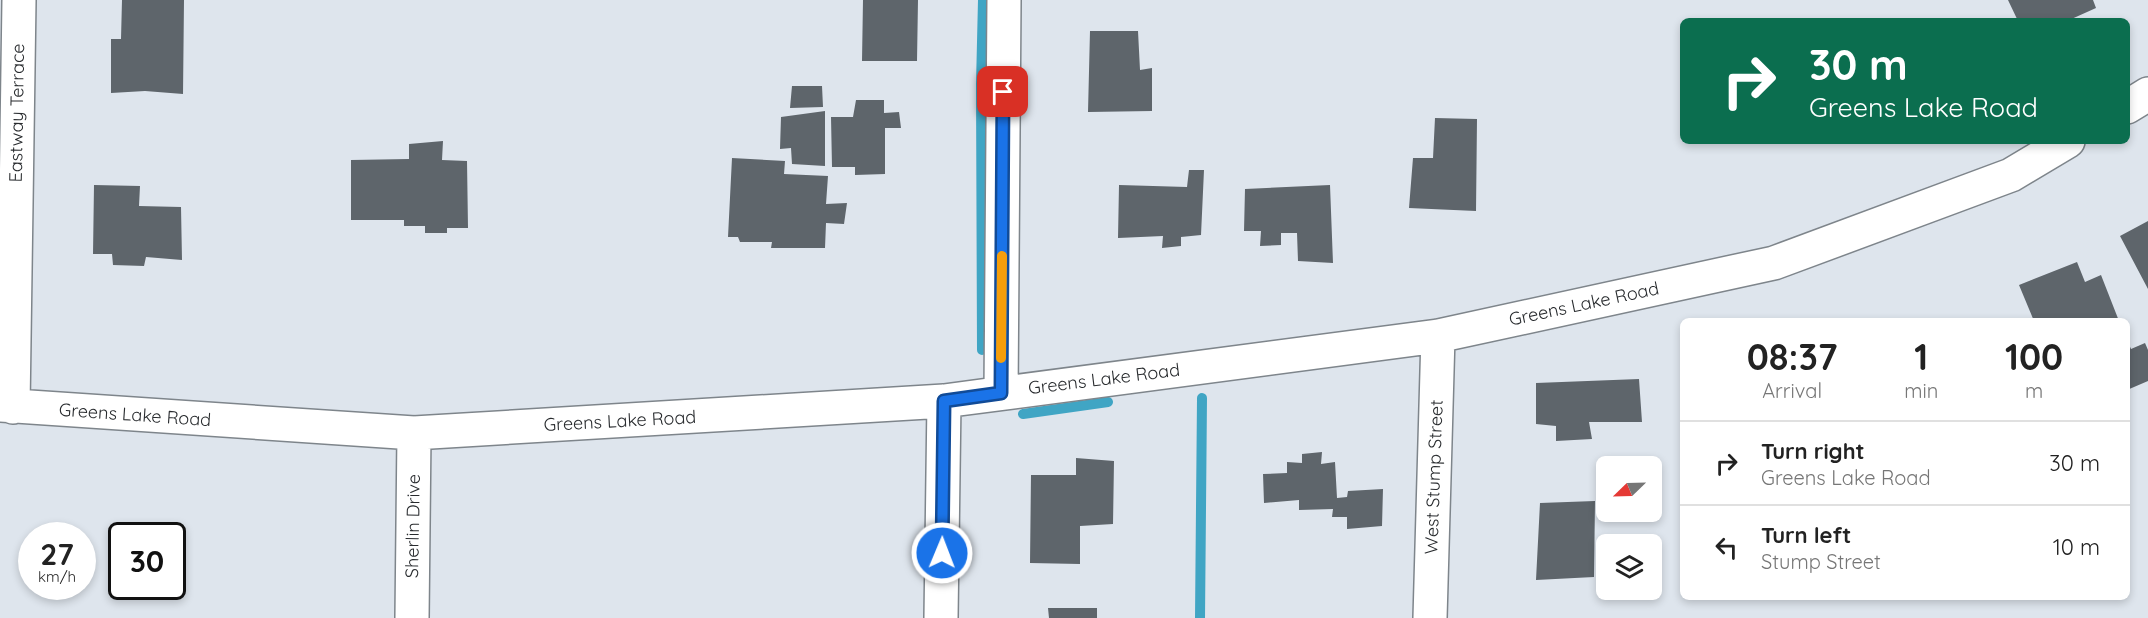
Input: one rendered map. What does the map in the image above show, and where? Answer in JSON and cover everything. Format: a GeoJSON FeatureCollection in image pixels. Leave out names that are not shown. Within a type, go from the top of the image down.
{"type":"FeatureCollection","features":[{"type":"Feature","properties":{"kind":"street","name":"Eastway Terrace"},"geometry":{"type":"LineString","coordinates":[[6,406],[19,0]]}},
{"type":"Feature","properties":{"kind":"street"},"geometry":{"type":"LineString","coordinates":[[1001,393],[1004,0]]}},
{"type":"Feature","properties":{"kind":"street"},"geometry":{"type":"LineString","coordinates":[[2130,104],[2148,94]]}},
{"type":"Feature","properties":{"kind":"street","name":"Greens Lake Road"},"geometry":{"type":"LineString","coordinates":[[6,406],[414,433],[944,401],[1438,336],[1774,263],[2011,174],[2063,144]]}},
{"type":"Feature","properties":{"kind":"street","name":"West Stump Street"},"geometry":{"type":"LineString","coordinates":[[1430,618],[1438,336]]}},
{"type":"Feature","properties":{"kind":"street"},"geometry":{"type":"LineString","coordinates":[[941,618],[944,401]]}},
{"type":"Feature","properties":{"kind":"street","name":"Sherlin Drive"},"geometry":{"type":"LineString","coordinates":[[412,618],[414,433]]}},
{"type":"Feature","properties":{"kind":"building"},"geometry":{"type":"Polygon","coordinates":[[[122,0],[184,0],[183,94],[145,91],[111,93],[111,39],[121,39],[122,0]]]}},
{"type":"Feature","properties":{"kind":"building"},"geometry":{"type":"Polygon","coordinates":[[[863,0],[918,0],[917,61],[862,61],[863,0]]]}},
{"type":"Feature","properties":{"kind":"building"},"geometry":{"type":"Polygon","coordinates":[[[2008,0],[2093,0],[2096,8],[2074,18],[2017,18],[2008,0]]]}},
{"type":"Feature","properties":{"kind":"building"},"geometry":{"type":"Polygon","coordinates":[[[1090,31],[1138,31],[1140,70],[1152,68],[1152,111],[1088,112],[1090,31]]]}},
{"type":"Feature","properties":{"kind":"building"},"geometry":{"type":"Polygon","coordinates":[[[792,86],[822,86],[823,107],[790,108],[792,86]]]}},
{"type":"Feature","properties":{"kind":"building"},"geometry":{"type":"Polygon","coordinates":[[[856,100],[884,100],[884,113],[899,112],[901,128],[885,128],[885,174],[855,175],[855,167],[832,167],[831,117],[853,117],[856,100]]]}},
{"type":"Feature","properties":{"kind":"building"},"geometry":{"type":"Polygon","coordinates":[[[825,111],[825,166],[792,164],[791,148],[780,149],[781,117],[825,111]]]}},
{"type":"Feature","properties":{"kind":"building"},"geometry":{"type":"Polygon","coordinates":[[[1435,118],[1477,119],[1476,211],[1409,208],[1413,158],[1433,158],[1435,118]]]}},
{"type":"Feature","properties":{"kind":"building"},"geometry":{"type":"Polygon","coordinates":[[[443,141],[442,160],[467,161],[468,228],[447,228],[447,233],[425,233],[425,226],[404,226],[404,220],[351,220],[351,160],[409,159],[409,144],[443,141]]]}},
{"type":"Feature","properties":{"kind":"building"},"geometry":{"type":"Polygon","coordinates":[[[732,158],[785,161],[784,174],[828,176],[826,204],[847,203],[844,224],[826,223],[825,248],[771,248],[772,242],[740,242],[738,237],[728,237],[732,158]]]}},
{"type":"Feature","properties":{"kind":"building"},"geometry":{"type":"Polygon","coordinates":[[[1189,170],[1204,170],[1201,235],[1181,237],[1181,246],[1162,248],[1163,236],[1118,238],[1119,185],[1187,187],[1189,170]]]}},
{"type":"Feature","properties":{"kind":"building"},"geometry":{"type":"Polygon","coordinates":[[[94,185],[140,186],[139,206],[181,207],[182,260],[146,257],[144,266],[113,265],[112,254],[93,254],[94,185]]]}},
{"type":"Feature","properties":{"kind":"building"},"geometry":{"type":"Polygon","coordinates":[[[1330,185],[1333,263],[1298,261],[1297,233],[1281,233],[1281,245],[1260,246],[1261,231],[1244,231],[1245,189],[1330,185]]]}},
{"type":"Feature","properties":{"kind":"building"},"geometry":{"type":"Polygon","coordinates":[[[2148,221],[2148,289],[2120,236],[2148,221]]]}},
{"type":"Feature","properties":{"kind":"building"},"geometry":{"type":"Polygon","coordinates":[[[2077,262],[2085,282],[2101,275],[2118,318],[2033,318],[2019,285],[2077,262]]]}},
{"type":"Feature","properties":{"kind":"building"},"geometry":{"type":"Polygon","coordinates":[[[2145,343],[2148,350],[2148,381],[2130,389],[2130,347],[2131,349],[2145,343]]]}},
{"type":"Feature","properties":{"kind":"building"},"geometry":{"type":"Polygon","coordinates":[[[1639,379],[1642,422],[1589,422],[1592,439],[1556,441],[1556,426],[1536,424],[1536,383],[1639,379]]]}},
{"type":"Feature","properties":{"kind":"building"},"geometry":{"type":"Polygon","coordinates":[[[1322,452],[1321,464],[1335,462],[1337,498],[1347,497],[1348,491],[1383,489],[1382,526],[1347,529],[1347,517],[1332,517],[1333,509],[1299,510],[1299,500],[1264,503],[1263,474],[1287,473],[1287,462],[1302,463],[1302,454],[1322,452]]]}},
{"type":"Feature","properties":{"kind":"building"},"geometry":{"type":"Polygon","coordinates":[[[1076,458],[1114,461],[1113,524],[1080,526],[1080,564],[1030,563],[1031,475],[1076,475],[1076,458]]]}},
{"type":"Feature","properties":{"kind":"building"},"geometry":{"type":"Polygon","coordinates":[[[1595,501],[1594,577],[1536,580],[1540,503],[1595,501]]]}},
{"type":"Feature","properties":{"kind":"building"},"geometry":{"type":"Polygon","coordinates":[[[1048,608],[1097,608],[1097,618],[1049,618],[1048,608]]]}},
{"type":"Feature","properties":{"kind":"waterway"},"geometry":{"type":"LineString","coordinates":[[982,350],[983,0]]}},
{"type":"Feature","properties":{"kind":"waterway"},"geometry":{"type":"LineString","coordinates":[[1200,618],[1202,398]]}},
{"type":"Feature","properties":{"kind":"waterway"},"geometry":{"type":"LineString","coordinates":[[1023,414],[1108,402]]}},
{"type":"Feature","properties":{"kind":"slow traffic"},"geometry":{"type":"LineString","coordinates":[[1001,358],[1002,256]]}},
{"type":"Feature","properties":{"kind":"route"},"geometry":{"type":"LineString","coordinates":[[942,553],[944,401],[1001,393],[1003,92]]}}]}
